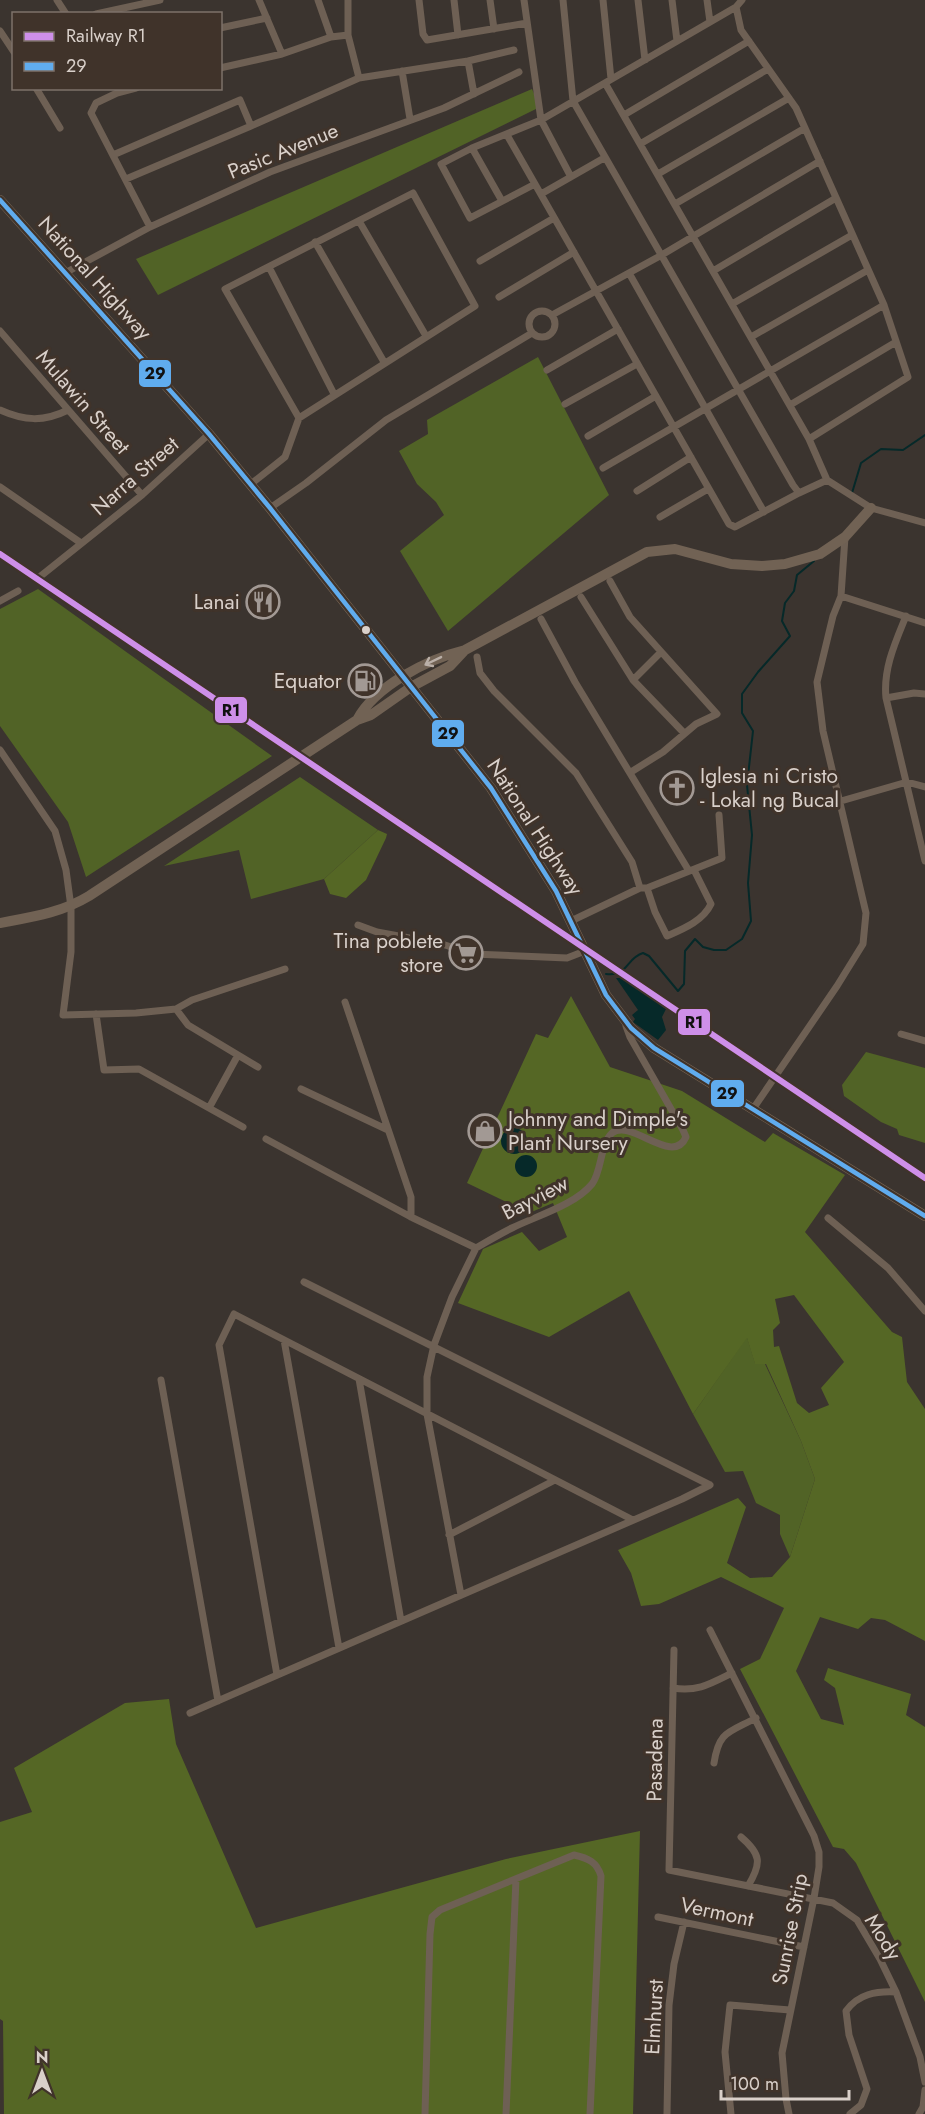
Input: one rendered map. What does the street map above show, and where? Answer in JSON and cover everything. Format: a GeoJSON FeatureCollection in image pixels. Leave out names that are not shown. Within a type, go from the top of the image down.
{"type":"FeatureCollection","features":[{"type":"Feature","properties":{"kind":"main road","name":"National Highway"},"geometry":{"type":"LineString","coordinates":[[0,200],[251,484],[490,788],[556,891],[599,984],[624,1020],[654,1048],[925,1216]]}},
{"type":"Feature","properties":{"kind":"main road"},"geometry":{"type":"LineString","coordinates":[[357,720],[363,708],[402,676],[444,656],[465,650],[647,552],[675,549],[731,564],[762,566],[784,564],[820,554],[845,537],[871,508]]}},
{"type":"Feature","properties":{"kind":"main road"},"geometry":{"type":"LineString","coordinates":[[0,923],[54,913],[71,907],[357,720],[371,715],[411,687],[450,666],[465,650]]}},
{"type":"Feature","properties":{"kind":"street"},"geometry":{"type":"LineString","coordinates":[[105,12],[160,0]]}},
{"type":"Feature","properties":{"kind":"street"},"geometry":{"type":"LineString","coordinates":[[259,0],[282,54]]}},
{"type":"Feature","properties":{"kind":"street"},"geometry":{"type":"LineString","coordinates":[[318,0],[331,37]]}},
{"type":"Feature","properties":{"kind":"street"},"geometry":{"type":"LineString","coordinates":[[348,0],[348,35],[358,78]]}},
{"type":"Feature","properties":{"kind":"street"},"geometry":{"type":"LineString","coordinates":[[419,0],[423,34],[427,40],[527,23]]}},
{"type":"Feature","properties":{"kind":"street"},"geometry":{"type":"LineString","coordinates":[[454,0],[458,35]]}},
{"type":"Feature","properties":{"kind":"street"},"geometry":{"type":"LineString","coordinates":[[490,0],[494,29]]}},
{"type":"Feature","properties":{"kind":"street"},"geometry":{"type":"LineString","coordinates":[[524,0],[541,120],[571,177]]}},
{"type":"Feature","properties":{"kind":"street"},"geometry":{"type":"LineString","coordinates":[[563,0],[573,101],[660,256],[799,493]]}},
{"type":"Feature","properties":{"kind":"street"},"geometry":{"type":"LineString","coordinates":[[603,0],[608,81],[640,144],[809,439],[827,480],[871,508],[925,523]]}},
{"type":"Feature","properties":{"kind":"street"},"geometry":{"type":"LineString","coordinates":[[638,0],[645,60]]}},
{"type":"Feature","properties":{"kind":"street"},"geometry":{"type":"LineString","coordinates":[[672,0],[677,41]]}},
{"type":"Feature","properties":{"kind":"street"},"geometry":{"type":"LineString","coordinates":[[707,0],[710,22]]}},
{"type":"Feature","properties":{"kind":"street"},"geometry":{"type":"LineString","coordinates":[[535,184],[470,218],[441,164],[472,148],[541,120],[736,7],[742,0]]}},
{"type":"Feature","properties":{"kind":"street"},"geometry":{"type":"LineString","coordinates":[[736,7],[741,30],[796,108],[884,305],[908,377],[809,439]]}},
{"type":"Feature","properties":{"kind":"street"},"geometry":{"type":"LineString","coordinates":[[222,28],[267,18]]}},
{"type":"Feature","properties":{"kind":"street"},"geometry":{"type":"LineString","coordinates":[[0,31],[12,49]]}},
{"type":"Feature","properties":{"kind":"street"},"geometry":{"type":"LineString","coordinates":[[222,69],[282,54],[331,37],[348,35]]}},
{"type":"Feature","properties":{"kind":"street"},"geometry":{"type":"LineString","coordinates":[[624,115],[748,41]]}},
{"type":"Feature","properties":{"kind":"street"},"geometry":{"type":"LineString","coordinates":[[126,179],[358,78],[468,61],[514,50]]}},
{"type":"Feature","properties":{"kind":"street"},"geometry":{"type":"LineString","coordinates":[[468,61],[474,94]]}},
{"type":"Feature","properties":{"kind":"street"},"geometry":{"type":"LineString","coordinates":[[640,144],[768,69]]}},
{"type":"Feature","properties":{"kind":"street"},"geometry":{"type":"LineString","coordinates":[[402,70],[410,119]]}},
{"type":"Feature","properties":{"kind":"street","name":"Pasic Avenue"},"geometry":{"type":"LineString","coordinates":[[65,273],[150,226],[270,172],[444,108],[519,72]]}},
{"type":"Feature","properties":{"kind":"street"},"geometry":{"type":"LineString","coordinates":[[37,90],[60,128]]}},
{"type":"Feature","properties":{"kind":"street"},"geometry":{"type":"LineString","coordinates":[[116,91],[96,103],[92,113],[150,226]]}},
{"type":"Feature","properties":{"kind":"street"},"geometry":{"type":"LineString","coordinates":[[658,174],[789,98]]}},
{"type":"Feature","properties":{"kind":"street"},"geometry":{"type":"LineString","coordinates":[[113,155],[240,100],[252,126]]}},
{"type":"Feature","properties":{"kind":"street"},"geometry":{"type":"LineString","coordinates":[[675,204],[805,128]]}},
{"type":"Feature","properties":{"kind":"street"},"geometry":{"type":"LineString","coordinates":[[507,135],[729,524],[735,527],[827,480]]}},
{"type":"Feature","properties":{"kind":"street"},"geometry":{"type":"LineString","coordinates":[[472,148],[502,201]]}},
{"type":"Feature","properties":{"kind":"street"},"geometry":{"type":"LineString","coordinates":[[541,194],[604,158]]}},
{"type":"Feature","properties":{"kind":"street"},"geometry":{"type":"LineString","coordinates":[[552,315],[660,256],[820,161]]}},
{"type":"Feature","properties":{"kind":"street"},"geometry":{"type":"LineString","coordinates":[[251,484],[285,457],[299,418],[475,306],[413,193],[225,289],[299,418]]}},
{"type":"Feature","properties":{"kind":"street"},"geometry":{"type":"LineString","coordinates":[[713,271],[836,198]]}},
{"type":"Feature","properties":{"kind":"street"},"geometry":{"type":"LineString","coordinates":[[480,261],[554,218]]}},
{"type":"Feature","properties":{"kind":"street"},"geometry":{"type":"LineString","coordinates":[[359,221],[426,336]]}},
{"type":"Feature","properties":{"kind":"street"},"geometry":{"type":"LineString","coordinates":[[732,304],[852,235]]}},
{"type":"Feature","properties":{"kind":"street"},"geometry":{"type":"LineString","coordinates":[[315,242],[384,362]]}},
{"type":"Feature","properties":{"kind":"street"},"geometry":{"type":"LineString","coordinates":[[499,297],[574,252]]}},
{"type":"Feature","properties":{"kind":"street"},"geometry":{"type":"LineString","coordinates":[[269,267],[334,394]]}},
{"type":"Feature","properties":{"kind":"street"},"geometry":{"type":"LineString","coordinates":[[751,337],[868,270]]}},
{"type":"Feature","properties":{"kind":"street"},"geometry":{"type":"LineString","coordinates":[[629,273],[764,512]]}},
{"type":"Feature","properties":{"kind":"street"},"geometry":{"type":"LineString","coordinates":[[603,468],[884,305]]}},
{"type":"Feature","properties":{"kind":"street"},"geometry":{"type":"LineString","coordinates":[[540,310],[552,315],[555,327],[549,335],[541,337],[532,333],[528,326],[532,314],[540,310]]}},
{"type":"Feature","properties":{"kind":"street"},"geometry":{"type":"LineString","coordinates":[[547,370],[618,329]]}},
{"type":"Feature","properties":{"kind":"street","name":"Mulawin Street"},"geometry":{"type":"LineString","coordinates":[[0,331],[142,495]]}},
{"type":"Feature","properties":{"kind":"street"},"geometry":{"type":"LineString","coordinates":[[270,508],[306,483],[386,420],[532,333]]}},
{"type":"Feature","properties":{"kind":"street"},"geometry":{"type":"LineString","coordinates":[[789,405],[896,342]]}},
{"type":"Feature","properties":{"kind":"street"},"geometry":{"type":"LineString","coordinates":[[565,404],[637,364]]}},
{"type":"Feature","properties":{"kind":"street"},"geometry":{"type":"LineString","coordinates":[[588,436],[656,396]]}},
{"type":"Feature","properties":{"kind":"street"},"geometry":{"type":"LineString","coordinates":[[0,410],[11,415],[33,419],[51,418],[68,410]]}},
{"type":"Feature","properties":{"kind":"street","name":"Narra Street"},"geometry":{"type":"LineString","coordinates":[[38,579],[142,495],[209,434]]}},
{"type":"Feature","properties":{"kind":"street"},"geometry":{"type":"LineString","coordinates":[[637,491],[691,457]]}},
{"type":"Feature","properties":{"kind":"street"},"geometry":{"type":"LineString","coordinates":[[0,486],[81,543]]}},
{"type":"Feature","properties":{"kind":"street"},"geometry":{"type":"LineString","coordinates":[[660,517],[708,489]]}},
{"type":"Feature","properties":{"kind":"street"},"geometry":{"type":"LineString","coordinates":[[753,1109],[863,944],[866,913],[824,731],[817,682],[833,616],[841,596],[845,537]]}},
{"type":"Feature","properties":{"kind":"street"},"geometry":{"type":"LineString","coordinates":[[610,581],[630,617],[717,714],[696,724],[663,752],[631,772]]}},
{"type":"Feature","properties":{"kind":"street"},"geometry":{"type":"LineString","coordinates":[[0,601],[18,591]]}},
{"type":"Feature","properties":{"kind":"street"},"geometry":{"type":"LineString","coordinates":[[841,596],[925,623]]}},
{"type":"Feature","properties":{"kind":"street"},"geometry":{"type":"LineString","coordinates":[[581,597],[633,680],[684,733]]}},
{"type":"Feature","properties":{"kind":"street"},"geometry":{"type":"LineString","coordinates":[[906,616],[884,681],[886,698],[925,861]]}},
{"type":"Feature","properties":{"kind":"street"},"geometry":{"type":"LineString","coordinates":[[477,657],[480,674],[494,691],[576,773],[632,862],[667,936],[689,926],[708,912],[711,904],[575,681],[541,619]]}},
{"type":"Feature","properties":{"kind":"street"},"geometry":{"type":"LineString","coordinates":[[633,680],[661,652]]}},
{"type":"Feature","properties":{"kind":"street"},"geometry":{"type":"LineString","coordinates":[[886,698],[914,693],[925,694]]}},
{"type":"Feature","properties":{"kind":"street"},"geometry":{"type":"LineString","coordinates":[[0,750],[55,831],[66,870],[71,907],[71,952],[63,1015],[176,1009],[192,1000],[285,969]]}},
{"type":"Feature","properties":{"kind":"street"},"geometry":{"type":"LineString","coordinates":[[841,801],[907,782],[925,787]]}},
{"type":"Feature","properties":{"kind":"street"},"geometry":{"type":"LineString","coordinates":[[571,921],[644,888],[722,858],[719,815]]}},
{"type":"Feature","properties":{"kind":"street"},"geometry":{"type":"LineString","coordinates":[[358,925],[376,932],[442,944],[473,954],[567,958],[585,951]]}},
{"type":"Feature","properties":{"kind":"street"},"geometry":{"type":"LineString","coordinates":[[345,1002],[411,1197],[411,1217]]}},
{"type":"Feature","properties":{"kind":"street"},"geometry":{"type":"LineString","coordinates":[[176,1009],[188,1025],[258,1067]]}},
{"type":"Feature","properties":{"kind":"street"},"geometry":{"type":"LineString","coordinates":[[96,1014],[104,1070],[139,1070],[243,1127]]}},
{"type":"Feature","properties":{"kind":"street","name":"Bayview"},"geometry":{"type":"LineString","coordinates":[[476,1248],[573,1199],[586,1190],[596,1177],[602,1154],[613,1133],[627,1131],[668,1147],[683,1144],[686,1137],[683,1130],[630,1037],[624,1020]]}},
{"type":"Feature","properties":{"kind":"street"},"geometry":{"type":"LineString","coordinates":[[901,1034],[925,1041]]}},
{"type":"Feature","properties":{"kind":"street"},"geometry":{"type":"LineString","coordinates":[[209,1108],[238,1055]]}},
{"type":"Feature","properties":{"kind":"street"},"geometry":{"type":"LineString","coordinates":[[301,1089],[388,1130]]}},
{"type":"Feature","properties":{"kind":"street"},"geometry":{"type":"LineString","coordinates":[[266,1139],[411,1217],[476,1248],[452,1297],[434,1345],[427,1377],[428,1414],[461,1595]]}},
{"type":"Feature","properties":{"kind":"street"},"geometry":{"type":"LineString","coordinates":[[828,1218],[888,1268],[925,1311]]}},
{"type":"Feature","properties":{"kind":"street"},"geometry":{"type":"LineString","coordinates":[[190,1713],[710,1485],[304,1282]]}},
{"type":"Feature","properties":{"kind":"street"},"geometry":{"type":"LineString","coordinates":[[277,1675],[219,1345],[234,1314],[633,1520]]}},
{"type":"Feature","properties":{"kind":"street"},"geometry":{"type":"LineString","coordinates":[[284,1340],[339,1648]]}},
{"type":"Feature","properties":{"kind":"street"},"geometry":{"type":"LineString","coordinates":[[359,1378],[401,1621]]}},
{"type":"Feature","properties":{"kind":"street"},"geometry":{"type":"LineString","coordinates":[[161,1380],[218,1701]]}},
{"type":"Feature","properties":{"kind":"street"},"geometry":{"type":"LineString","coordinates":[[449,1535],[555,1480]]}},
{"type":"Feature","properties":{"kind":"street","name":"Sunrise Strip"},"geometry":{"type":"LineString","coordinates":[[710,1630],[814,1836],[819,1852],[814,1898],[782,2053],[789,2114]]}},
{"type":"Feature","properties":{"kind":"street","name":"Pasadena"},"geometry":{"type":"LineString","coordinates":[[669,1870],[674,1650]]}},
{"type":"Feature","properties":{"kind":"street"},"geometry":{"type":"LineString","coordinates":[[673,1688],[688,1691],[705,1686],[732,1673]]}},
{"type":"Feature","properties":{"kind":"street"},"geometry":{"type":"LineString","coordinates":[[714,1763],[717,1745],[724,1735],[756,1718]]}},
{"type":"Feature","properties":{"kind":"street"},"geometry":{"type":"LineString","coordinates":[[741,1837],[753,1848],[758,1859],[758,1870],[748,1886]]}},
{"type":"Feature","properties":{"kind":"street"},"geometry":{"type":"LineString","coordinates":[[425,2114],[432,1917],[440,1910],[574,1855],[588,1858],[598,1867],[601,1876],[590,2114]]}},
{"type":"Feature","properties":{"kind":"street","name":"Mody"},"geometry":{"type":"LineString","coordinates":[[669,1870],[833,1903],[856,1920],[880,1959],[896,1992],[920,2057],[925,2082]]}},
{"type":"Feature","properties":{"kind":"street"},"geometry":{"type":"LineString","coordinates":[[506,2114],[516,1879]]}},
{"type":"Feature","properties":{"kind":"street","name":"Vermont"},"geometry":{"type":"LineString","coordinates":[[658,1917],[804,1947]]}},
{"type":"Feature","properties":{"kind":"street","name":"Elmhurst"},"geometry":{"type":"LineString","coordinates":[[667,2114],[669,2005],[674,1964],[684,1922]]}},
{"type":"Feature","properties":{"kind":"street"},"geometry":{"type":"LineString","coordinates":[[850,2114],[861,2105],[867,2089],[849,2035],[846,2011],[852,2002],[865,1995],[881,1991],[896,1992]]}},
{"type":"Feature","properties":{"kind":"street"},"geometry":{"type":"LineString","coordinates":[[731,2114],[726,2052],[730,2005],[790,2010]]}},
{"type":"Feature","properties":{"kind":"street"},"geometry":{"type":"LineString","coordinates":[[919,2114],[923,2107],[925,2090]]}},
{"type":"Feature","properties":{"kind":"green space"},"geometry":{"type":"Polygon","coordinates":[[[532,89],[540,107],[158,295],[136,259],[532,89]]]}},
{"type":"Feature","properties":{"kind":"green space"},"geometry":{"type":"Polygon","coordinates":[[[538,357],[609,495],[448,631],[400,551],[444,515],[436,502],[417,484],[399,451],[428,434],[427,420],[538,357]]]}},
{"type":"Feature","properties":{"kind":"green space"},"geometry":{"type":"Polygon","coordinates":[[[38,589],[272,756],[86,877],[68,822],[0,726],[0,609],[38,589]]]}},
{"type":"Feature","properties":{"kind":"green space"},"geometry":{"type":"Polygon","coordinates":[[[300,777],[378,830],[324,879],[251,899],[239,850],[164,866],[300,777]]]}},
{"type":"Feature","properties":{"kind":"green space"},"geometry":{"type":"Polygon","coordinates":[[[378,830],[387,834],[366,880],[346,898],[330,894],[324,879],[378,830]]]}},
{"type":"Feature","properties":{"kind":"green space"},"geometry":{"type":"Polygon","coordinates":[[[571,996],[610,1067],[682,1091],[765,1142],[773,1133],[845,1175],[805,1232],[892,1332],[902,1337],[907,1382],[925,1409],[925,1641],[885,1620],[871,1618],[858,1629],[820,1617],[796,1671],[821,1719],[844,1725],[835,1688],[824,1680],[828,1668],[911,1694],[906,1715],[925,1727],[925,2002],[856,1863],[844,1849],[833,1847],[740,1669],[760,1659],[784,1608],[721,1577],[659,1604],[641,1606],[631,1573],[618,1550],[738,1498],[746,1507],[727,1563],[750,1578],[772,1577],[790,1557],[815,1479],[801,1441],[766,1364],[755,1364],[747,1338],[693,1414],[629,1291],[549,1337],[458,1303],[483,1249],[522,1232],[539,1251],[567,1237],[553,1203],[529,1213],[467,1183],[536,1034],[548,1038],[571,996]],[[794,1295],[775,1299],[780,1323],[773,1330],[774,1347],[779,1346],[797,1403],[809,1413],[829,1405],[821,1388],[844,1362],[794,1295]]]}},
{"type":"Feature","properties":{"kind":"green space"},"geometry":{"type":"Polygon","coordinates":[[[866,1052],[925,1068],[925,1143],[899,1135],[897,1129],[881,1122],[844,1096],[842,1085],[866,1052]]]}},
{"type":"Feature","properties":{"kind":"green space"},"geometry":{"type":"Polygon","coordinates":[[[747,1337],[755,1363],[765,1364],[801,1441],[815,1479],[790,1557],[780,1534],[780,1515],[756,1503],[743,1471],[725,1472],[693,1414],[747,1337]]]}},
{"type":"Feature","properties":{"kind":"green space"},"geometry":{"type":"Polygon","coordinates":[[[169,1699],[176,1744],[256,1928],[506,1859],[640,1831],[633,2114],[4,2114],[3,2021],[0,2019],[0,1822],[32,1812],[14,1768],[125,1703],[169,1699]]]}},
{"type":"Feature","properties":{"kind":"water"},"geometry":{"type":"Polygon","coordinates":[[[616,978],[624,978],[666,1009],[662,1017],[666,1030],[658,1040],[633,1022],[635,1019],[632,1015],[638,1010],[616,978]]]}},
{"type":"Feature","properties":{"kind":"water"},"geometry":{"type":"Polygon","coordinates":[[[514,1128],[523,1132],[527,1141],[523,1150],[514,1154],[505,1150],[501,1141],[505,1132],[514,1128]]]}},
{"type":"Feature","properties":{"kind":"water"},"geometry":{"type":"Polygon","coordinates":[[[526,1155],[534,1158],[537,1166],[534,1174],[526,1177],[518,1174],[515,1166],[518,1158],[526,1155]]]}},
{"type":"Feature","properties":{"kind":"waterway"},"geometry":{"type":"LineString","coordinates":[[852,493],[861,463],[881,449],[903,450],[925,435]]}},
{"type":"Feature","properties":{"kind":"waterway"},"geometry":{"type":"LineString","coordinates":[[606,974],[619,973],[637,955],[643,953],[649,956],[678,991],[684,984],[685,951],[695,939],[703,947],[714,950],[726,950],[742,939],[751,921],[748,883],[752,835],[747,785],[753,731],[742,713],[742,694],[790,636],[782,621],[785,603],[794,591],[797,575],[814,561]]}},
{"type":"Feature","properties":{"kind":"rail line","name":"R1"},"geometry":{"type":"LineString","coordinates":[[0,554],[925,1178]]}},
{"type":"Feature","properties":{"kind":"transit line","name":"29"},"geometry":{"type":"LineString","coordinates":[[0,200],[209,434],[491,788],[556,891],[606,995],[631,1028],[654,1048],[925,1216]]}},
{"type":"Feature","properties":{"kind":"place","name":"Lanai"},"geometry":{"type":"Point","coordinates":[263,602]}},
{"type":"Feature","properties":{"kind":"place","name":"Equator"},"geometry":{"type":"Point","coordinates":[365,681]}},
{"type":"Feature","properties":{"kind":"place","name":"Iglesia ni Cristo - Lokal ng Bucal"},"geometry":{"type":"Point","coordinates":[677,788]}},
{"type":"Feature","properties":{"kind":"place","name":"Tina poblete store"},"geometry":{"type":"Point","coordinates":[466,953]}},
{"type":"Feature","properties":{"kind":"place","name":"Johnny and Dimple's Plant Nursery"},"geometry":{"type":"Point","coordinates":[485,1131]}}]}
